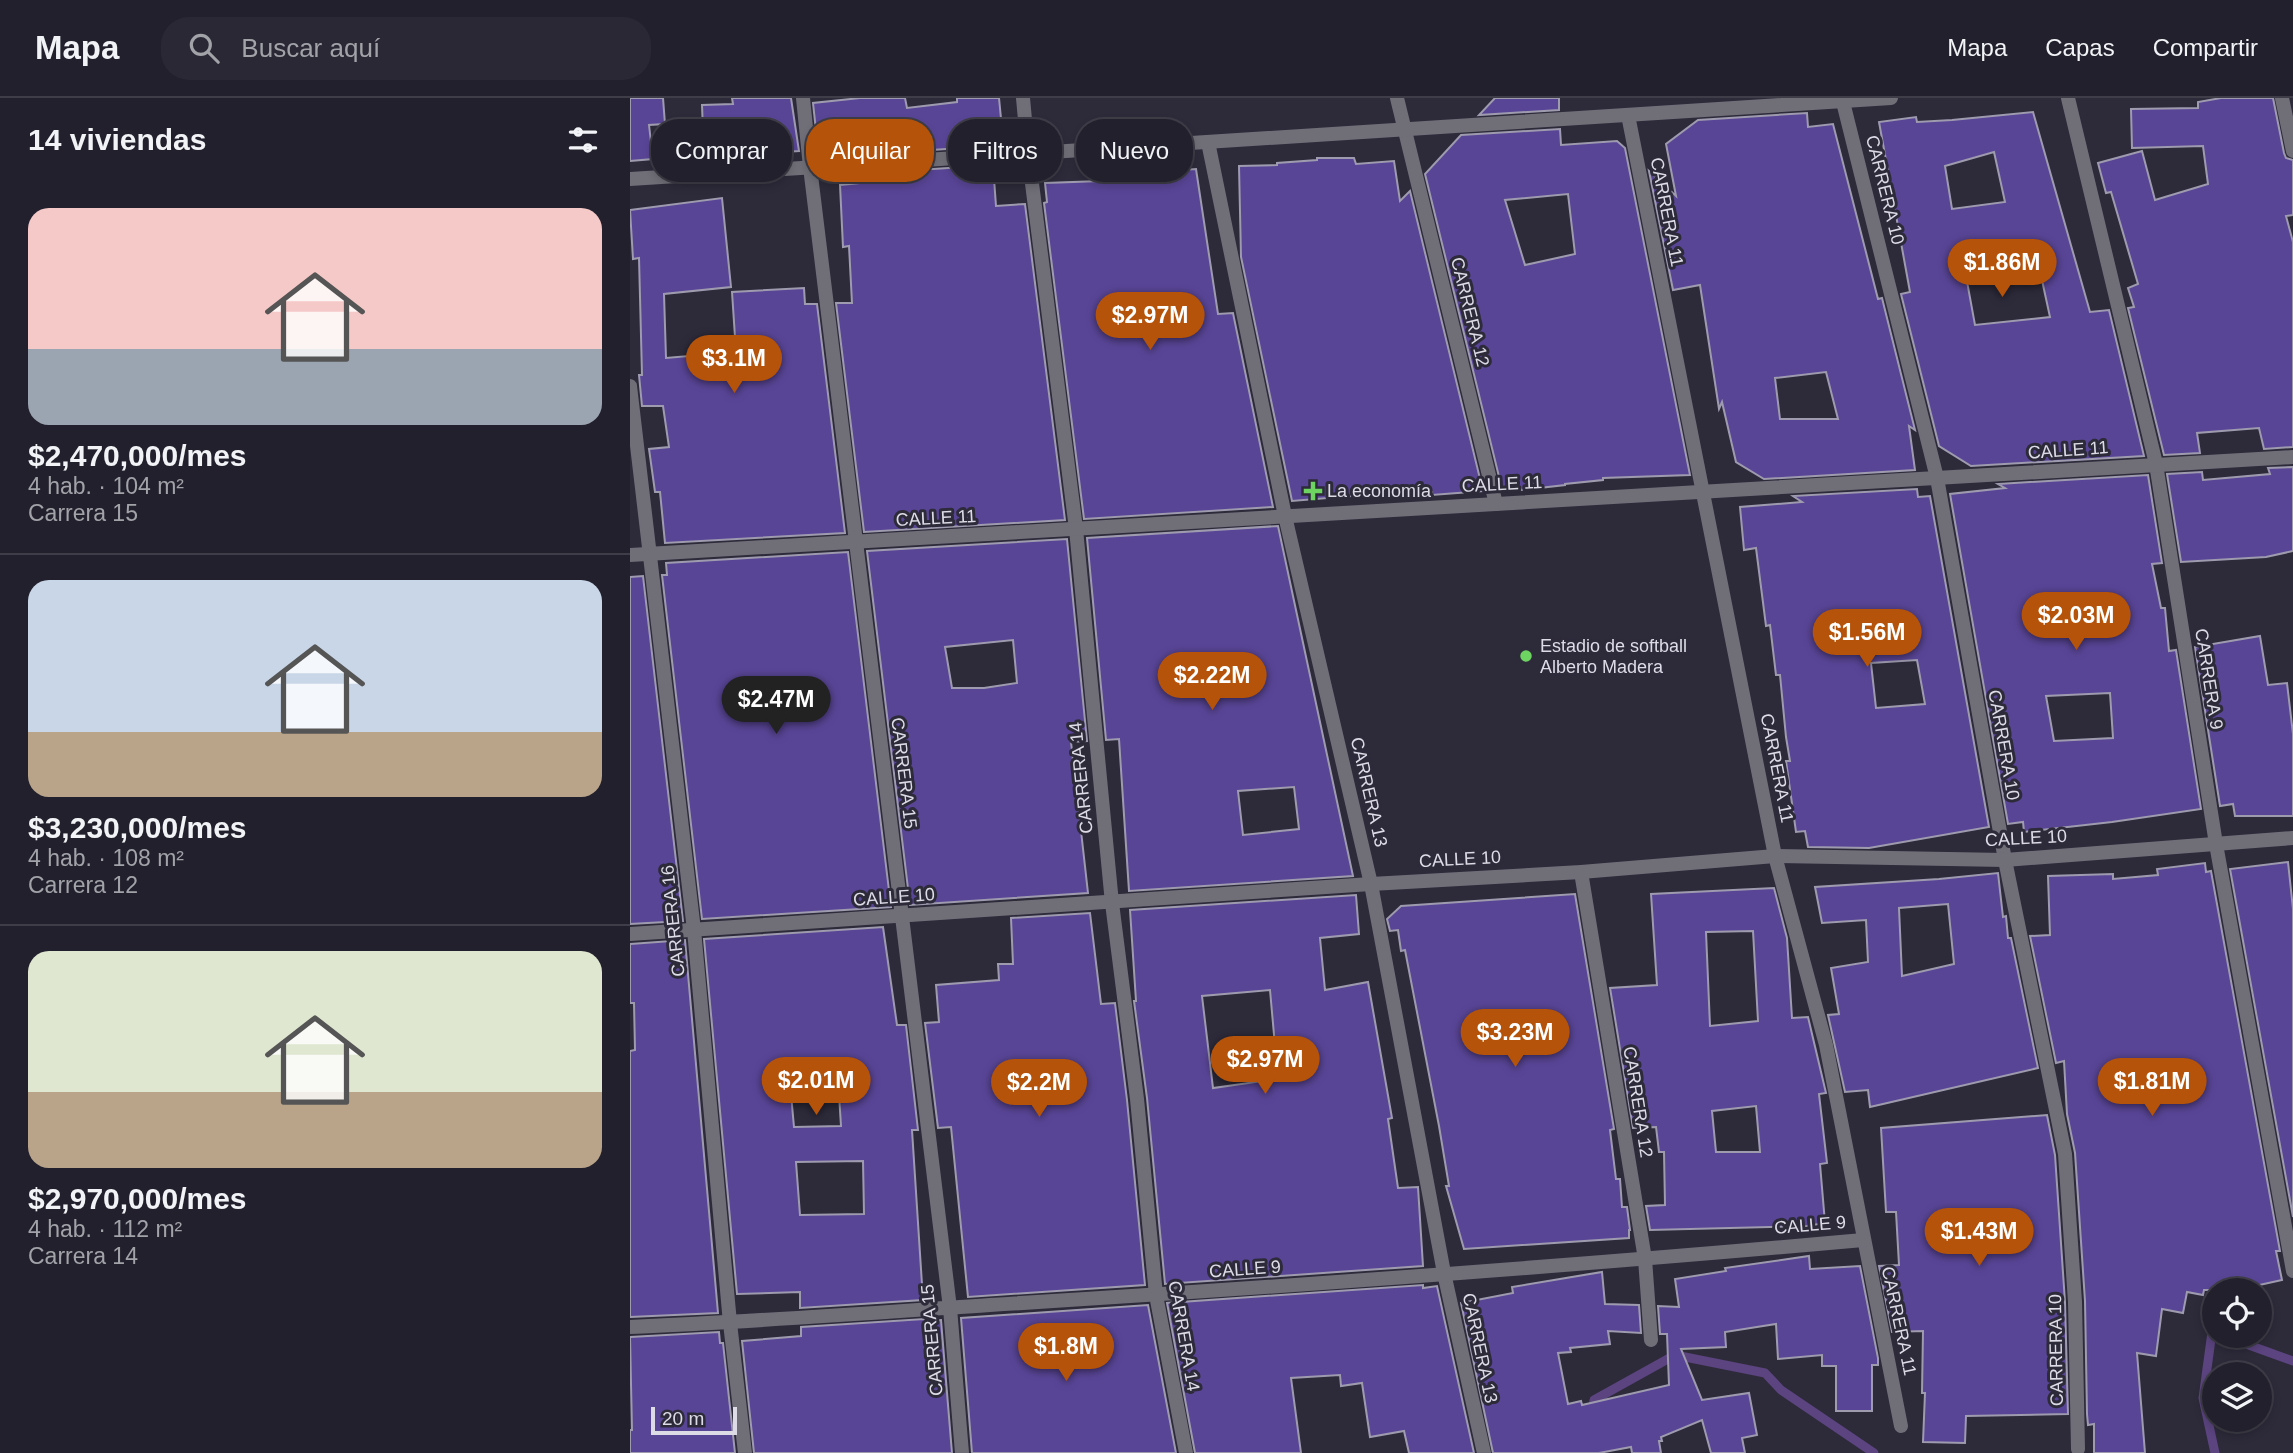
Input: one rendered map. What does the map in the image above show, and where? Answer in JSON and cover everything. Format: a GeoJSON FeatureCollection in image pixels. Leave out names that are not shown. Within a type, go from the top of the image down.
{"type":"FeatureCollection","features":[{"type":"Feature","properties":{"kind":"street","name":"CARRERA 15"},"geometry":{"type":"LineString","coordinates":[[803,98],[806,128]]}},
{"type":"Feature","properties":{"kind":"street","name":"CARRERA 14"},"geometry":{"type":"LineString","coordinates":[[1023,98],[1025,119]]}},
{"type":"Feature","properties":{"kind":"street","name":"CARRERA 12"},"geometry":{"type":"LineString","coordinates":[[1397,98],[1496,504]]}},
{"type":"Feature","properties":{"kind":"street"},"geometry":{"type":"LineString","coordinates":[[1062,150],[1891,98]]}},
{"type":"Feature","properties":{"kind":"street","name":"CARRERA 9"},"geometry":{"type":"LineString","coordinates":[[2068,98],[2156,464],[2216,844],[2293,1271]]}},
{"type":"Feature","properties":{"kind":"street"},"geometry":{"type":"LineString","coordinates":[[2282,98],[2293,151]]}},
{"type":"Feature","properties":{"kind":"street","name":"CARRERA 10"},"geometry":{"type":"LineString","coordinates":[[1843,100],[1937,478],[2005,860],[2065,1154],[2075,1302],[2078,1449]]}},
{"type":"Feature","properties":{"kind":"street","name":"CARRERA 11"},"geometry":{"type":"LineString","coordinates":[[1628,115],[1775,856],[1826,1045],[1901,1426]]}},
{"type":"Feature","properties":{"kind":"street","name":"CARRERA 13"},"geometry":{"type":"LineString","coordinates":[[1208,142],[1285,516],[1371,884],[1444,1273],[1484,1453]]}},
{"type":"Feature","properties":{"kind":"street"},"geometry":{"type":"LineString","coordinates":[[630,179],[806,167]]}},
{"type":"Feature","properties":{"kind":"street","name":"CARRERA 15"},"geometry":{"type":"LineString","coordinates":[[812,182],[950,1308],[962,1453]]}},
{"type":"Feature","properties":{"kind":"street","name":"CARRERA 14"},"geometry":{"type":"LineString","coordinates":[[1032,182],[1076,529],[1112,902],[1137,1098],[1156,1295],[1186,1453]]}},
{"type":"Feature","properties":{"kind":"street","name":"CARRERA 16"},"geometry":{"type":"LineString","coordinates":[[630,386],[694,930],[730,1323],[745,1453]]}},
{"type":"Feature","properties":{"kind":"street","name":"CALLE 11"},"geometry":{"type":"LineString","coordinates":[[630,555],[2293,457]]}},
{"type":"Feature","properties":{"kind":"street","name":"CALLE 10"},"geometry":{"type":"LineString","coordinates":[[630,934],[1581,872],[1775,856],[2005,860],[2293,838]]}},
{"type":"Feature","properties":{"kind":"street","name":"CARRERA 12"},"geometry":{"type":"LineString","coordinates":[[1581,872],[1645,1259],[1651,1340]]}},
{"type":"Feature","properties":{"kind":"street","name":"CALLE 9"},"geometry":{"type":"LineString","coordinates":[[630,1327],[1156,1295],[1863,1240]]}},
{"type":"Feature","properties":{"kind":"building"},"geometry":{"type":"Polygon","coordinates":[[[630,98],[663,98],[665,119],[651,119],[649,125],[651,159],[630,161],[630,98]]]}},
{"type":"Feature","properties":{"kind":"building"},"geometry":{"type":"Polygon","coordinates":[[[732,98],[791,98],[799,151],[792,151],[792,119],[703,119],[702,105],[733,104],[732,98]]]}},
{"type":"Feature","properties":{"kind":"building"},"geometry":{"type":"Polygon","coordinates":[[[860,98],[905,98],[907,108],[957,102],[957,98],[999,98],[1001,119],[948,119],[948,149],[934,150],[934,119],[815,119],[813,103],[860,98]]]}},
{"type":"Feature","properties":{"kind":"building"},"geometry":{"type":"Polygon","coordinates":[[[1495,98],[1559,98],[1559,110],[1479,115],[1495,98]]]}},
{"type":"Feature","properties":{"kind":"building"},"geometry":{"type":"Polygon","coordinates":[[[2221,98],[2273,98],[2284,153],[2286,158],[2293,160],[2293,215],[2286,216],[2293,242],[2293,447],[2264,449],[2259,428],[2197,433],[2200,453],[2164,455],[2128,308],[2134,307],[2128,288],[2138,284],[2111,192],[2106,193],[2098,163],[2142,151],[2155,200],[2208,184],[2203,146],[2132,148],[2131,109],[2198,108],[2198,102],[2221,98]]]}},
{"type":"Feature","properties":{"kind":"building"},"geometry":{"type":"Polygon","coordinates":[[[2033,112],[2090,312],[2109,310],[2144,456],[1971,466],[1939,446],[1901,294],[1910,292],[1879,122],[1916,117],[1917,122],[2033,112]],[[1994,152],[1945,166],[1952,209],[2005,202],[1994,152]],[[2031,243],[1984,253],[1988,270],[1966,276],[1975,325],[2050,317],[2031,243]]]}},
{"type":"Feature","properties":{"kind":"building"},"geometry":{"type":"Polygon","coordinates":[[[1807,113],[1808,127],[1833,124],[1878,299],[1882,298],[1915,430],[1909,426],[1915,470],[1764,479],[1736,462],[1722,402],[1719,409],[1700,285],[1673,290],[1649,171],[1676,196],[1666,144],[1698,120],[1807,113]],[[1826,372],[1775,378],[1780,419],[1838,419],[1826,372]]]}},
{"type":"Feature","properties":{"kind":"building"},"geometry":{"type":"Polygon","coordinates":[[[1560,129],[1561,145],[1617,141],[1625,148],[1690,475],[1603,478],[1521,490],[1502,489],[1425,174],[1461,135],[1560,129]],[[1568,194],[1505,200],[1525,265],[1575,254],[1568,194]]]}},
{"type":"Feature","properties":{"kind":"building"},"geometry":{"type":"Polygon","coordinates":[[[1317,158],[1354,158],[1356,164],[1394,161],[1400,201],[1410,191],[1483,491],[1432,495],[1432,492],[1388,493],[1292,501],[1241,257],[1239,166],[1277,165],[1317,158]]]}},
{"type":"Feature","properties":{"kind":"building"},"geometry":{"type":"Polygon","coordinates":[[[948,168],[948,182],[994,182],[996,206],[1025,204],[1065,520],[864,532],[836,303],[852,303],[849,246],[843,247],[840,185],[859,182],[934,182],[934,169],[948,168]]]}},
{"type":"Feature","properties":{"kind":"building"},"geometry":{"type":"Polygon","coordinates":[[[1193,169],[1196,169],[1218,314],[1233,313],[1273,507],[1084,519],[1044,203],[1047,202],[1045,183],[1193,182],[1193,169]]]}},
{"type":"Feature","properties":{"kind":"building"},"geometry":{"type":"Polygon","coordinates":[[[722,198],[731,287],[664,294],[666,358],[736,352],[732,292],[804,288],[805,304],[817,304],[845,533],[665,543],[660,492],[655,492],[649,449],[669,447],[663,406],[642,406],[639,375],[642,375],[639,258],[633,259],[630,210],[722,198]]]}},
{"type":"Feature","properties":{"kind":"building"},"geometry":{"type":"Polygon","coordinates":[[[2293,467],[2293,551],[2266,557],[2181,562],[2167,474],[2202,472],[2203,480],[2270,474],[2268,468],[2293,467]]]}},
{"type":"Feature","properties":{"kind":"building"},"geometry":{"type":"Polygon","coordinates":[[[2148,475],[2162,563],[2152,564],[2161,608],[2165,608],[2169,651],[2176,650],[2201,809],[2024,832],[2023,822],[2008,824],[1950,494],[2005,488],[1998,484],[2148,475]],[[2110,693],[2046,696],[2054,741],[2113,738],[2110,693]]]}},
{"type":"Feature","properties":{"kind":"building"},"geometry":{"type":"Polygon","coordinates":[[[1917,489],[1918,497],[1930,496],[1989,827],[1869,848],[1808,847],[1805,831],[1796,832],[1786,761],[1790,761],[1780,675],[1776,675],[1770,625],[1766,626],[1756,548],[1744,550],[1740,507],[1802,502],[1793,496],[1917,489]],[[1917,660],[1871,663],[1876,708],[1925,704],[1917,660]]]}},
{"type":"Feature","properties":{"kind":"building"},"geometry":{"type":"Polygon","coordinates":[[[1278,526],[1353,876],[1129,891],[1119,739],[1106,740],[1087,538],[1278,526]],[[1294,787],[1238,791],[1243,835],[1299,829],[1294,787]]]}},
{"type":"Feature","properties":{"kind":"building"},"geometry":{"type":"Polygon","coordinates":[[[1067,539],[1087,741],[1071,742],[1088,893],[910,905],[867,551],[1067,539]],[[1013,640],[945,647],[952,688],[984,688],[1017,683],[1013,640]]]}},
{"type":"Feature","properties":{"kind":"building"},"geometry":{"type":"Polygon","coordinates":[[[848,552],[891,907],[702,919],[662,575],[667,575],[666,563],[848,552]]]}},
{"type":"Feature","properties":{"kind":"building"},"geometry":{"type":"Polygon","coordinates":[[[643,576],[683,921],[630,924],[630,577],[643,576]]]}},
{"type":"Feature","properties":{"kind":"building"},"geometry":{"type":"Polygon","coordinates":[[[2260,636],[2268,685],[2287,683],[2293,734],[2293,816],[2235,816],[2233,804],[2220,806],[2195,647],[2260,636]]]}},
{"type":"Feature","properties":{"kind":"building"},"geometry":{"type":"Polygon","coordinates":[[[2288,862],[2293,909],[2293,1217],[2230,869],[2288,862]]]}},
{"type":"Feature","properties":{"kind":"building"},"geometry":{"type":"Polygon","coordinates":[[[2205,863],[2206,872],[2211,871],[2280,1251],[2276,1251],[2282,1280],[2272,1282],[2272,1278],[2202,1278],[2202,1295],[2187,1292],[2183,1313],[2162,1309],[2156,1356],[2137,1353],[2145,1453],[2094,1453],[2094,1424],[2088,1425],[2087,1414],[2085,1301],[2075,1153],[2067,1114],[2064,1061],[2056,1063],[2030,936],[2050,935],[2048,876],[2113,874],[2113,879],[2158,875],[2157,869],[2205,863]]]}},
{"type":"Feature","properties":{"kind":"building"},"geometry":{"type":"Polygon","coordinates":[[[1998,873],[2003,917],[2006,916],[2008,938],[2011,938],[2038,1068],[1870,1107],[1868,1090],[1845,1092],[1828,1015],[1839,1014],[1831,968],[1868,962],[1866,920],[1822,923],[1815,887],[1998,873]],[[1948,904],[1899,908],[1902,976],[1954,964],[1948,904]]]}},
{"type":"Feature","properties":{"kind":"building"},"geometry":{"type":"Polygon","coordinates":[[[1774,888],[1787,938],[1792,1018],[1808,1017],[1826,1093],[1819,1094],[1827,1163],[1820,1164],[1825,1223],[1807,1226],[1650,1230],[1646,1206],[1665,1205],[1664,1152],[1659,1152],[1656,1127],[1633,1128],[1610,988],[1657,985],[1651,894],[1774,888]],[[1753,931],[1706,932],[1710,1026],[1758,1021],[1753,931]],[[1756,1106],[1712,1111],[1716,1152],[1760,1152],[1756,1106]]]}},
{"type":"Feature","properties":{"kind":"building"},"geometry":{"type":"Polygon","coordinates":[[[1575,894],[1614,1129],[1610,1130],[1616,1179],[1620,1179],[1622,1207],[1627,1207],[1629,1238],[1464,1249],[1446,1186],[1449,1186],[1439,1126],[1405,950],[1401,951],[1398,930],[1390,931],[1387,919],[1401,906],[1575,894]]]}},
{"type":"Feature","properties":{"kind":"building"},"geometry":{"type":"Polygon","coordinates":[[[1356,895],[1359,934],[1320,938],[1325,990],[1368,982],[1392,1118],[1388,1119],[1398,1188],[1418,1187],[1423,1266],[1165,1284],[1147,1098],[1134,1001],[1130,910],[1356,895]],[[1270,990],[1202,996],[1213,1088],[1263,1081],[1259,1049],[1275,1046],[1270,990]]]}},
{"type":"Feature","properties":{"kind":"building"},"geometry":{"type":"Polygon","coordinates":[[[1090,913],[1101,1004],[1115,1003],[1145,1285],[968,1297],[951,1127],[938,1128],[925,1023],[939,1022],[936,985],[999,980],[998,964],[1013,964],[1011,918],[1090,913]]]}},
{"type":"Feature","properties":{"kind":"building"},"geometry":{"type":"Polygon","coordinates":[[[883,927],[897,1025],[906,1025],[918,1130],[912,1130],[923,1300],[800,1308],[800,1292],[737,1294],[704,939],[883,927]],[[838,1079],[790,1083],[794,1127],[841,1126],[838,1079]],[[863,1161],[796,1162],[800,1215],[864,1214],[863,1161]]]}},
{"type":"Feature","properties":{"kind":"building"},"geometry":{"type":"Polygon","coordinates":[[[685,940],[718,1313],[630,1317],[630,1051],[635,1050],[634,1003],[630,1003],[630,944],[685,940]]]}},
{"type":"Feature","properties":{"kind":"building"},"geometry":{"type":"Polygon","coordinates":[[[2047,1115],[2055,1155],[2065,1302],[2068,1414],[1966,1416],[1965,1443],[1923,1442],[1923,1331],[1892,1332],[1879,1266],[1899,1265],[1896,1212],[1886,1212],[1881,1128],[2047,1115]]]}},
{"type":"Feature","properties":{"kind":"building"},"geometry":{"type":"Polygon","coordinates":[[[1809,1256],[1810,1269],[1860,1266],[1878,1358],[1878,1365],[1872,1365],[1872,1411],[1836,1411],[1836,1366],[1822,1366],[1822,1355],[1778,1359],[1776,1324],[1725,1332],[1726,1347],[1681,1349],[1702,1400],[1749,1393],[1757,1435],[1742,1438],[1745,1453],[1711,1453],[1702,1420],[1661,1437],[1661,1453],[1632,1453],[1631,1447],[1599,1453],[1493,1453],[1461,1303],[1513,1293],[1512,1287],[1602,1272],[1605,1304],[1639,1305],[1641,1333],[1608,1331],[1610,1344],[1570,1348],[1571,1352],[1558,1353],[1568,1404],[1581,1401],[1582,1405],[1669,1385],[1667,1334],[1660,1334],[1658,1306],[1679,1307],[1675,1279],[1726,1271],[1725,1268],[1809,1256]]]}},
{"type":"Feature","properties":{"kind":"building"},"geometry":{"type":"Polygon","coordinates":[[[1423,1285],[1423,1288],[1437,1286],[1474,1453],[1409,1453],[1404,1431],[1370,1437],[1362,1383],[1341,1386],[1340,1375],[1291,1378],[1301,1453],[1195,1453],[1167,1303],[1423,1285]]]}},
{"type":"Feature","properties":{"kind":"building"},"geometry":{"type":"Polygon","coordinates":[[[1148,1305],[1176,1453],[972,1453],[961,1318],[1148,1305]]]}},
{"type":"Feature","properties":{"kind":"building"},"geometry":{"type":"Polygon","coordinates":[[[941,1320],[952,1453],[754,1453],[742,1341],[801,1336],[801,1327],[941,1320]]]}},
{"type":"Feature","properties":{"kind":"building"},"geometry":{"type":"Polygon","coordinates":[[[719,1332],[720,1343],[723,1343],[735,1453],[630,1453],[630,1337],[719,1332]]]}},
{"type":"Feature","properties":{"kind":"waterway"},"geometry":{"type":"LineString","coordinates":[[2210,1348],[2203,1398],[2215,1453]]}},
{"type":"Feature","properties":{"kind":"waterway"},"geometry":{"type":"LineString","coordinates":[[2257,1348],[2293,1361]]}},
{"type":"Feature","properties":{"kind":"waterway"},"geometry":{"type":"LineString","coordinates":[[1592,1413],[1594,1400],[1675,1355],[1765,1373],[1781,1390],[1874,1453]]}},
{"type":"Feature","properties":{"kind":"place","name":"La economía"},"geometry":{"type":"Point","coordinates":[1313,491]}},
{"type":"Feature","properties":{"kind":"place","name":"Estadio de softball Alberto Madera"},"geometry":{"type":"Point","coordinates":[1526,656]}}]}
